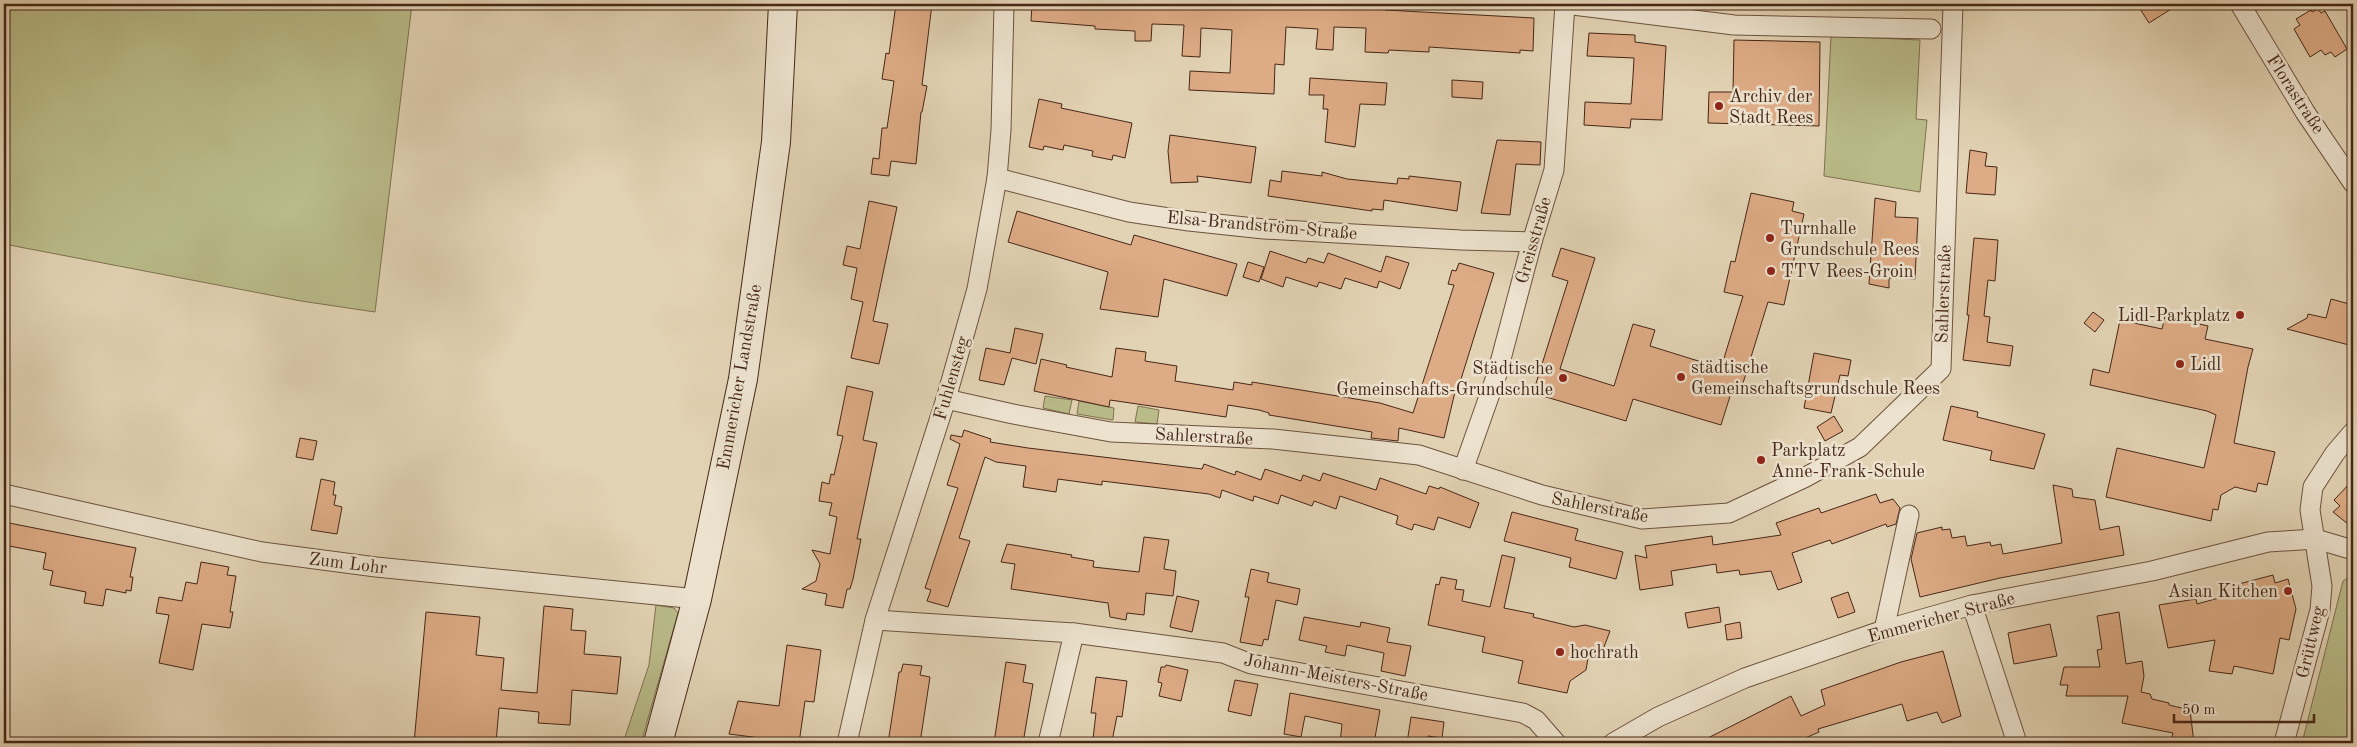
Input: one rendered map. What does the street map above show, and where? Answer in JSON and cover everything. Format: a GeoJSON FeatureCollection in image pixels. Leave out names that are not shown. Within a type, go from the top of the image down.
{"type":"FeatureCollection","features":[{"type":"Feature","properties":{"kind":"main road","name":"Emmericher Landstraße"},"geometry":{"type":"LineString","coordinates":[[658,743],[697,599],[743,379],[768,211],[778,106],[783,4]]}},
{"type":"Feature","properties":{"kind":"street","name":"Fuhlensteg"},"geometry":{"type":"LineString","coordinates":[[847,743],[876,620],[946,399],[977,289],[997,178],[1001,130],[1004,4]]}},
{"type":"Feature","properties":{"kind":"street"},"geometry":{"type":"LineString","coordinates":[[1565,4],[1734,25],[1940,29]]}},
{"type":"Feature","properties":{"kind":"street","name":"Greisstraße"},"geometry":{"type":"LineString","coordinates":[[1463,470],[1498,374],[1532,242],[1554,170],[1565,4]]}},
{"type":"Feature","properties":{"kind":"street","name":"Sahlerstraße"},"geometry":{"type":"LineString","coordinates":[[946,399],[1013,414],[1111,432],[1282,440],[1419,455],[1542,495],[1642,519],[1729,514],[1804,478],[1860,448],[1941,369],[1940,29],[1953,4]]}},
{"type":"Feature","properties":{"kind":"street","name":"Florastraße"},"geometry":{"type":"LineString","coordinates":[[2240,4],[2306,112],[2353,183]]}},
{"type":"Feature","properties":{"kind":"street","name":"Elsa-Brandström-Straße"},"geometry":{"type":"LineString","coordinates":[[997,178],[1129,212],[1189,221],[1273,229],[1532,242]]}},
{"type":"Feature","properties":{"kind":"street"},"geometry":{"type":"LineString","coordinates":[[2353,432],[2335,453],[2313,487],[2310,510],[2316,539],[2353,550]]}},
{"type":"Feature","properties":{"kind":"street","name":"Zum Lohr"},"geometry":{"type":"LineString","coordinates":[[4,494],[262,552],[376,567],[697,599]]}},
{"type":"Feature","properties":{"kind":"street"},"geometry":{"type":"LineString","coordinates":[[1884,630],[1909,515]]}},
{"type":"Feature","properties":{"kind":"street","name":"Emmericher Straße"},"geometry":{"type":"LineString","coordinates":[[1613,743],[1658,717],[1745,678],[1884,630],[1972,605],[2152,571],[2268,542],[2316,539]]}},
{"type":"Feature","properties":{"kind":"street","name":"Grüttweg"},"geometry":{"type":"LineString","coordinates":[[2284,743],[2320,610],[2322,586],[2316,539]]}},
{"type":"Feature","properties":{"kind":"street"},"geometry":{"type":"LineString","coordinates":[[1972,605],[2017,743]]}},
{"type":"Feature","properties":{"kind":"street","name":"Johann-Meisters-Straße"},"geometry":{"type":"LineString","coordinates":[[876,620],[1074,633],[1222,653],[1251,664],[1523,713],[1536,720],[1556,743]]}},
{"type":"Feature","properties":{"kind":"street"},"geometry":{"type":"LineString","coordinates":[[1048,743],[1074,633]]}},
{"type":"Feature","properties":{"kind":"green space"},"geometry":{"type":"Polygon","coordinates":[[[4,4],[412,4],[375,312],[301,301],[4,244],[4,4]]]}},
{"type":"Feature","properties":{"kind":"green space"},"geometry":{"type":"Polygon","coordinates":[[[1831,36],[1920,40],[1916,119],[1927,120],[1920,192],[1824,176],[1831,36]]]}},
{"type":"Feature","properties":{"kind":"green space"},"geometry":{"type":"Polygon","coordinates":[[[1045,396],[1072,400],[1069,414],[1043,408],[1045,396]]]}},
{"type":"Feature","properties":{"kind":"green space"},"geometry":{"type":"Polygon","coordinates":[[[1079,401],[1114,408],[1113,420],[1077,414],[1079,401]]]}},
{"type":"Feature","properties":{"kind":"green space"},"geometry":{"type":"Polygon","coordinates":[[[1138,406],[1159,410],[1157,424],[1135,422],[1138,406]]]}},
{"type":"Feature","properties":{"kind":"green space"},"geometry":{"type":"Polygon","coordinates":[[[2353,575],[2353,743],[2302,743],[2343,581],[2353,575]]]}},
{"type":"Feature","properties":{"kind":"green space"},"geometry":{"type":"Polygon","coordinates":[[[656,605],[674,608],[678,613],[641,743],[623,743],[649,665],[656,605]]]}},
{"type":"Feature","properties":{"kind":"building"},"geometry":{"type":"Polygon","coordinates":[[[896,4],[932,4],[922,85],[927,86],[921,112],[916,164],[891,161],[889,176],[871,174],[873,158],[879,159],[882,128],[887,128],[894,81],[882,79],[886,53],[889,54],[896,4]]]}},
{"type":"Feature","properties":{"kind":"building"},"geometry":{"type":"Polygon","coordinates":[[[1032,4],[1084,6],[1084,4],[1386,4],[1385,10],[1534,18],[1533,51],[1520,50],[1520,53],[1429,47],[1429,52],[1389,50],[1388,53],[1365,52],[1366,28],[1334,27],[1333,50],[1316,49],[1318,29],[1286,27],[1284,65],[1275,64],[1274,94],[1189,90],[1190,71],[1230,73],[1232,30],[1201,28],[1200,57],[1182,56],[1184,25],[1152,24],[1151,41],[1135,41],[1135,31],[1095,29],[1095,26],[1031,21],[1032,4]]]}},
{"type":"Feature","properties":{"kind":"building"},"geometry":{"type":"Polygon","coordinates":[[[2137,4],[2179,4],[2149,23],[2137,4]]]}},
{"type":"Feature","properties":{"kind":"building"},"geometry":{"type":"Polygon","coordinates":[[[2318,9],[2321,13],[2325,11],[2347,49],[2335,57],[2331,52],[2325,55],[2321,50],[2310,57],[2294,29],[2300,25],[2296,19],[2311,10],[2312,12],[2318,9]]]}},
{"type":"Feature","properties":{"kind":"building"},"geometry":{"type":"Polygon","coordinates":[[[1589,33],[1635,35],[1635,42],[1666,46],[1662,120],[1631,119],[1630,128],[1584,125],[1585,102],[1631,104],[1634,58],[1587,56],[1589,33]]]}},
{"type":"Feature","properties":{"kind":"building"},"geometry":{"type":"Polygon","coordinates":[[[1734,40],[1820,42],[1819,126],[1708,123],[1709,92],[1733,92],[1734,40]]]}},
{"type":"Feature","properties":{"kind":"building"},"geometry":{"type":"Polygon","coordinates":[[[1310,78],[1387,83],[1385,105],[1360,104],[1355,147],[1325,142],[1328,109],[1323,109],[1324,95],[1309,95],[1310,78]]]}},
{"type":"Feature","properties":{"kind":"building"},"geometry":{"type":"Polygon","coordinates":[[[1452,80],[1483,82],[1482,99],[1452,97],[1452,80]]]}},
{"type":"Feature","properties":{"kind":"building"},"geometry":{"type":"Polygon","coordinates":[[[1039,99],[1062,104],[1061,108],[1132,123],[1125,158],[1113,155],[1112,160],[1092,156],[1093,151],[1064,145],[1063,150],[1044,146],[1043,150],[1029,147],[1039,99]]]}},
{"type":"Feature","properties":{"kind":"building"},"geometry":{"type":"Polygon","coordinates":[[[1170,135],[1256,147],[1251,183],[1197,176],[1198,182],[1171,183],[1168,151],[1170,135]]]}},
{"type":"Feature","properties":{"kind":"building"},"geometry":{"type":"Polygon","coordinates":[[[1497,140],[1541,142],[1540,165],[1516,164],[1510,215],[1481,213],[1497,140]]]}},
{"type":"Feature","properties":{"kind":"building"},"geometry":{"type":"Polygon","coordinates":[[[1970,150],[1987,153],[1985,166],[1997,167],[1995,195],[1966,193],[1970,150]]]}},
{"type":"Feature","properties":{"kind":"building"},"geometry":{"type":"Polygon","coordinates":[[[1282,171],[1322,176],[1322,172],[1347,179],[1397,184],[1398,178],[1409,179],[1409,176],[1461,182],[1457,211],[1384,200],[1383,210],[1372,209],[1372,211],[1268,196],[1270,180],[1281,182],[1282,171]]]}},
{"type":"Feature","properties":{"kind":"building"},"geometry":{"type":"Polygon","coordinates":[[[1751,193],[1794,202],[1792,211],[1804,214],[1784,305],[1768,302],[1739,396],[1731,393],[1721,425],[1633,399],[1626,421],[1533,393],[1568,281],[1552,276],[1561,248],[1595,258],[1560,369],[1614,386],[1633,324],[1655,330],[1650,346],[1721,368],[1743,296],[1724,292],[1731,261],[1735,262],[1751,193]]]}},
{"type":"Feature","properties":{"kind":"building"},"geometry":{"type":"Polygon","coordinates":[[[1875,198],[1896,202],[1895,217],[1918,218],[1915,279],[1889,278],[1889,288],[1869,284],[1875,198]]]}},
{"type":"Feature","properties":{"kind":"building"},"geometry":{"type":"Polygon","coordinates":[[[869,201],[897,207],[873,321],[888,324],[879,364],[851,358],[863,302],[851,299],[857,268],[843,265],[847,246],[860,249],[869,201]]]}},
{"type":"Feature","properties":{"kind":"building"},"geometry":{"type":"Polygon","coordinates":[[[1017,211],[1131,245],[1134,235],[1237,264],[1227,296],[1164,279],[1158,317],[1100,309],[1108,272],[1008,242],[1017,211]]]}},
{"type":"Feature","properties":{"kind":"building"},"geometry":{"type":"Polygon","coordinates":[[[1974,238],[1998,240],[1995,281],[1988,280],[1984,316],[1990,317],[1987,342],[2013,346],[2010,366],[1963,360],[1969,315],[1967,315],[1974,238]]]}},
{"type":"Feature","properties":{"kind":"building"},"geometry":{"type":"Polygon","coordinates":[[[1270,251],[1306,263],[1308,258],[1324,263],[1328,253],[1381,272],[1386,256],[1409,263],[1400,289],[1379,281],[1377,288],[1345,278],[1341,289],[1319,282],[1317,287],[1286,277],[1283,287],[1261,279],[1270,251]]]}},
{"type":"Feature","properties":{"kind":"building"},"geometry":{"type":"Polygon","coordinates":[[[1248,262],[1264,267],[1259,282],[1243,277],[1248,262]]]}},
{"type":"Feature","properties":{"kind":"building"},"geometry":{"type":"Polygon","coordinates":[[[1459,263],[1494,273],[1457,392],[1455,392],[1444,438],[1399,428],[1398,441],[1371,438],[1372,432],[1269,415],[1269,413],[1259,410],[1228,405],[1226,417],[1110,400],[1109,407],[1034,391],[1041,359],[1067,365],[1066,367],[1112,377],[1116,348],[1146,352],[1145,361],[1177,366],[1175,381],[1233,390],[1234,382],[1252,385],[1252,382],[1380,403],[1413,413],[1454,285],[1448,284],[1452,270],[1456,271],[1459,263]]]}},
{"type":"Feature","properties":{"kind":"building"},"geometry":{"type":"Polygon","coordinates":[[[2331,299],[2353,305],[2353,346],[2287,329],[2307,318],[2308,314],[2326,318],[2331,299]]]}},
{"type":"Feature","properties":{"kind":"building"},"geometry":{"type":"Polygon","coordinates":[[[2093,312],[2104,320],[2095,332],[2084,323],[2093,312]]]}},
{"type":"Feature","properties":{"kind":"building"},"geometry":{"type":"Polygon","coordinates":[[[2165,316],[2208,326],[2205,339],[2253,349],[2234,443],[2275,452],[2267,485],[2258,483],[2256,492],[2235,487],[2221,495],[2218,510],[2213,509],[2211,521],[2106,497],[2117,448],[2204,468],[2216,415],[2207,411],[2090,385],[2093,369],[2109,373],[2120,320],[2162,329],[2165,316]]]}},
{"type":"Feature","properties":{"kind":"building"},"geometry":{"type":"Polygon","coordinates":[[[1015,328],[1043,334],[1036,364],[1012,358],[1004,385],[979,380],[986,348],[1010,353],[1015,328]]]}},
{"type":"Feature","properties":{"kind":"building"},"geometry":{"type":"Polygon","coordinates":[[[1814,353],[1851,360],[1848,376],[1840,375],[1831,413],[1804,408],[1814,353]]]}},
{"type":"Feature","properties":{"kind":"building"},"geometry":{"type":"Polygon","coordinates":[[[847,386],[873,392],[863,440],[877,443],[857,539],[861,539],[853,579],[850,589],[847,589],[843,608],[825,605],[827,594],[802,589],[816,581],[820,564],[812,550],[830,554],[837,517],[829,515],[832,503],[819,501],[822,482],[829,484],[831,474],[834,475],[843,436],[837,435],[847,386]]]}},
{"type":"Feature","properties":{"kind":"building"},"geometry":{"type":"Polygon","coordinates":[[[1951,406],[1978,412],[1977,417],[2045,434],[2034,469],[1990,460],[1992,451],[1943,440],[1951,406]]]}},
{"type":"Feature","properties":{"kind":"building"},"geometry":{"type":"Polygon","coordinates":[[[1834,416],[1843,431],[1825,441],[1817,427],[1834,416]]]}},
{"type":"Feature","properties":{"kind":"building"},"geometry":{"type":"Polygon","coordinates":[[[964,430],[991,439],[990,442],[1202,469],[1204,464],[1235,475],[1236,471],[1261,480],[1265,469],[1301,481],[1303,475],[1320,481],[1323,473],[1376,490],[1380,478],[1426,494],[1429,486],[1439,489],[1440,487],[1479,503],[1470,528],[1438,517],[1434,530],[1414,524],[1412,530],[1396,524],[1398,516],[1340,496],[1336,509],[1314,501],[1312,506],[1281,495],[1278,504],[1254,496],[1253,501],[1222,490],[1220,498],[1209,494],[1102,481],[1102,485],[1058,479],[1056,492],[1023,487],[1026,466],[996,462],[985,457],[959,538],[970,541],[948,607],[927,601],[931,590],[925,588],[958,488],[947,485],[960,444],[950,439],[951,435],[962,437],[964,430]]]}},
{"type":"Feature","properties":{"kind":"building"},"geometry":{"type":"Polygon","coordinates":[[[300,438],[317,441],[313,460],[296,457],[300,438]]]}},
{"type":"Feature","properties":{"kind":"building"},"geometry":{"type":"Polygon","coordinates":[[[321,479],[335,482],[333,495],[336,495],[334,505],[342,507],[337,534],[311,530],[321,479]]]}},
{"type":"Feature","properties":{"kind":"building"},"geometry":{"type":"Polygon","coordinates":[[[2353,480],[2353,528],[2333,512],[2340,506],[2334,500],[2353,480]]]}},
{"type":"Feature","properties":{"kind":"building"},"geometry":{"type":"Polygon","coordinates":[[[2053,485],[2072,489],[2073,497],[2095,500],[2100,530],[2119,526],[2124,555],[2000,578],[1920,597],[1911,559],[1917,533],[1942,527],[1942,530],[1950,529],[1952,538],[1965,536],[1967,546],[1990,542],[1991,546],[2001,544],[2003,554],[2062,543],[2053,485]]]}},
{"type":"Feature","properties":{"kind":"building"},"geometry":{"type":"Polygon","coordinates":[[[1876,494],[1880,503],[1893,499],[1900,508],[1896,524],[1887,527],[1886,524],[1832,544],[1830,540],[1792,553],[1802,582],[1778,590],[1771,571],[1740,575],[1739,570],[1717,573],[1716,564],[1671,571],[1673,585],[1640,590],[1635,555],[1647,558],[1645,546],[1712,536],[1713,545],[1781,535],[1776,523],[1819,508],[1821,513],[1876,494]]]}},
{"type":"Feature","properties":{"kind":"building"},"geometry":{"type":"Polygon","coordinates":[[[1512,512],[1578,529],[1575,540],[1623,552],[1616,579],[1569,567],[1571,558],[1504,541],[1512,512]]]}},
{"type":"Feature","properties":{"kind":"building"},"geometry":{"type":"Polygon","coordinates":[[[4,522],[136,548],[130,577],[133,577],[131,591],[126,590],[126,593],[106,589],[103,606],[84,603],[86,592],[50,585],[53,571],[43,569],[46,553],[4,545],[4,522]]]}},
{"type":"Feature","properties":{"kind":"building"},"geometry":{"type":"Polygon","coordinates":[[[1144,537],[1169,540],[1164,569],[1176,571],[1173,596],[1146,593],[1144,615],[1127,613],[1126,620],[1110,617],[1108,603],[1011,589],[1015,564],[1001,562],[1007,544],[1072,555],[1071,557],[1094,561],[1093,567],[1139,572],[1144,537]]]}},
{"type":"Feature","properties":{"kind":"building"},"geometry":{"type":"Polygon","coordinates":[[[1502,555],[1515,558],[1504,608],[1534,614],[1533,617],[1574,627],[1585,625],[1610,631],[1604,647],[1588,658],[1586,670],[1570,681],[1567,693],[1518,683],[1523,661],[1482,652],[1485,637],[1428,625],[1436,584],[1439,585],[1441,577],[1457,580],[1455,589],[1464,590],[1462,601],[1490,607],[1502,555]]]}},
{"type":"Feature","properties":{"kind":"building"},"geometry":{"type":"Polygon","coordinates":[[[201,562],[229,567],[227,575],[236,576],[230,612],[233,612],[230,628],[202,624],[193,670],[159,663],[169,615],[156,613],[159,597],[182,601],[186,582],[197,584],[201,562]]]}},
{"type":"Feature","properties":{"kind":"building"},"geometry":{"type":"Polygon","coordinates":[[[1251,569],[1269,573],[1267,582],[1300,589],[1297,605],[1276,600],[1268,640],[1264,639],[1262,646],[1240,642],[1249,597],[1245,597],[1251,569]]]}},
{"type":"Feature","properties":{"kind":"building"},"geometry":{"type":"Polygon","coordinates":[[[2273,575],[2275,583],[2288,579],[2296,609],[2289,640],[2280,638],[2273,674],[2234,666],[2232,674],[2209,671],[2215,640],[2168,648],[2159,605],[2196,599],[2197,604],[2237,593],[2235,585],[2273,575]]]}},
{"type":"Feature","properties":{"kind":"building"},"geometry":{"type":"Polygon","coordinates":[[[1848,592],[1855,612],[1838,618],[1831,598],[1848,592]]]}},
{"type":"Feature","properties":{"kind":"building"},"geometry":{"type":"Polygon","coordinates":[[[1177,596],[1199,601],[1192,632],[1170,627],[1177,596]]]}},
{"type":"Feature","properties":{"kind":"building"},"geometry":{"type":"Polygon","coordinates":[[[544,606],[573,609],[571,630],[586,631],[584,654],[621,657],[617,694],[572,690],[570,725],[538,723],[539,712],[499,708],[496,743],[414,743],[426,612],[480,617],[476,655],[504,658],[501,690],[537,693],[544,606]]]}},
{"type":"Feature","properties":{"kind":"building"},"geometry":{"type":"Polygon","coordinates":[[[1719,607],[1721,622],[1688,628],[1685,613],[1719,607]]]}},
{"type":"Feature","properties":{"kind":"building"},"geometry":{"type":"Polygon","coordinates":[[[2119,612],[2126,664],[2142,661],[2144,676],[2141,692],[2150,694],[2152,699],[2190,710],[2194,743],[2170,743],[2173,733],[2122,723],[2128,696],[2066,696],[2068,685],[2060,685],[2064,667],[2100,667],[2097,650],[2102,649],[2097,616],[2119,612]]]}},
{"type":"Feature","properties":{"kind":"building"},"geometry":{"type":"Polygon","coordinates":[[[1304,617],[1360,627],[1361,622],[1390,628],[1387,642],[1411,646],[1405,676],[1381,671],[1384,653],[1347,645],[1345,656],[1325,652],[1327,646],[1299,640],[1304,617]]]}},
{"type":"Feature","properties":{"kind":"building"},"geometry":{"type":"Polygon","coordinates":[[[1740,622],[1742,638],[1727,640],[1725,625],[1740,622]]]}},
{"type":"Feature","properties":{"kind":"building"},"geometry":{"type":"Polygon","coordinates":[[[2050,624],[2057,656],[2014,664],[2008,633],[2050,624]]]}},
{"type":"Feature","properties":{"kind":"building"},"geometry":{"type":"Polygon","coordinates":[[[787,645],[821,650],[814,702],[805,701],[799,743],[729,734],[738,701],[779,706],[787,645]]]}},
{"type":"Feature","properties":{"kind":"building"},"geometry":{"type":"Polygon","coordinates":[[[1943,651],[1961,716],[1942,723],[1937,712],[1907,721],[1902,704],[1818,729],[1819,732],[1794,743],[1698,743],[1791,696],[1801,716],[1825,705],[1821,690],[1901,662],[1943,651]]]}},
{"type":"Feature","properties":{"kind":"building"},"geometry":{"type":"Polygon","coordinates":[[[1006,662],[1026,665],[1023,682],[1033,684],[1023,743],[994,743],[1006,662]]]}},
{"type":"Feature","properties":{"kind":"building"},"geometry":{"type":"Polygon","coordinates":[[[903,664],[922,666],[920,675],[930,677],[920,743],[888,743],[899,672],[901,672],[903,664]]]}},
{"type":"Feature","properties":{"kind":"building"},"geometry":{"type":"Polygon","coordinates":[[[1166,665],[1188,670],[1181,701],[1159,696],[1162,683],[1158,682],[1161,667],[1166,665]]]}},
{"type":"Feature","properties":{"kind":"building"},"geometry":{"type":"Polygon","coordinates":[[[1096,677],[1127,681],[1122,717],[1117,716],[1112,741],[1093,739],[1096,713],[1091,713],[1096,677]]]}},
{"type":"Feature","properties":{"kind":"building"},"geometry":{"type":"Polygon","coordinates":[[[1235,680],[1258,684],[1251,716],[1228,711],[1235,680]]]}},
{"type":"Feature","properties":{"kind":"building"},"geometry":{"type":"Polygon","coordinates":[[[1290,693],[1380,710],[1374,743],[1340,743],[1342,724],[1305,716],[1301,737],[1284,734],[1290,693]]]}},
{"type":"Feature","properties":{"kind":"building"},"geometry":{"type":"Polygon","coordinates":[[[1411,717],[1444,722],[1442,738],[1428,736],[1427,743],[1407,743],[1411,717]]]}},
{"type":"Feature","properties":{"kind":"place","name":"Archiv der Stadt Rees"},"geometry":{"type":"Point","coordinates":[1719,106]}},
{"type":"Feature","properties":{"kind":"place","name":"Turnhalle Grundschule Rees"},"geometry":{"type":"Point","coordinates":[1770,238]}},
{"type":"Feature","properties":{"kind":"place","name":"TTV Rees-Groin"},"geometry":{"type":"Point","coordinates":[1771,271]}},
{"type":"Feature","properties":{"kind":"place","name":"Lidl-Parkplatz"},"geometry":{"type":"Point","coordinates":[2240,315]}},
{"type":"Feature","properties":{"kind":"place","name":"Lidl"},"geometry":{"type":"Point","coordinates":[2180,364]}},
{"type":"Feature","properties":{"kind":"place","name":"städtische Gemeinschaftsgrundschule Rees"},"geometry":{"type":"Point","coordinates":[1681,377]}},
{"type":"Feature","properties":{"kind":"place","name":"Städtische Gemeinschafts-Grundschule"},"geometry":{"type":"Point","coordinates":[1563,378]}},
{"type":"Feature","properties":{"kind":"place","name":"Parkplatz Anne-Frank-Schule"},"geometry":{"type":"Point","coordinates":[1761,460]}},
{"type":"Feature","properties":{"kind":"place","name":"Asian Kitchen"},"geometry":{"type":"Point","coordinates":[2288,591]}},
{"type":"Feature","properties":{"kind":"place","name":"hochrath"},"geometry":{"type":"Point","coordinates":[1560,652]}}]}
